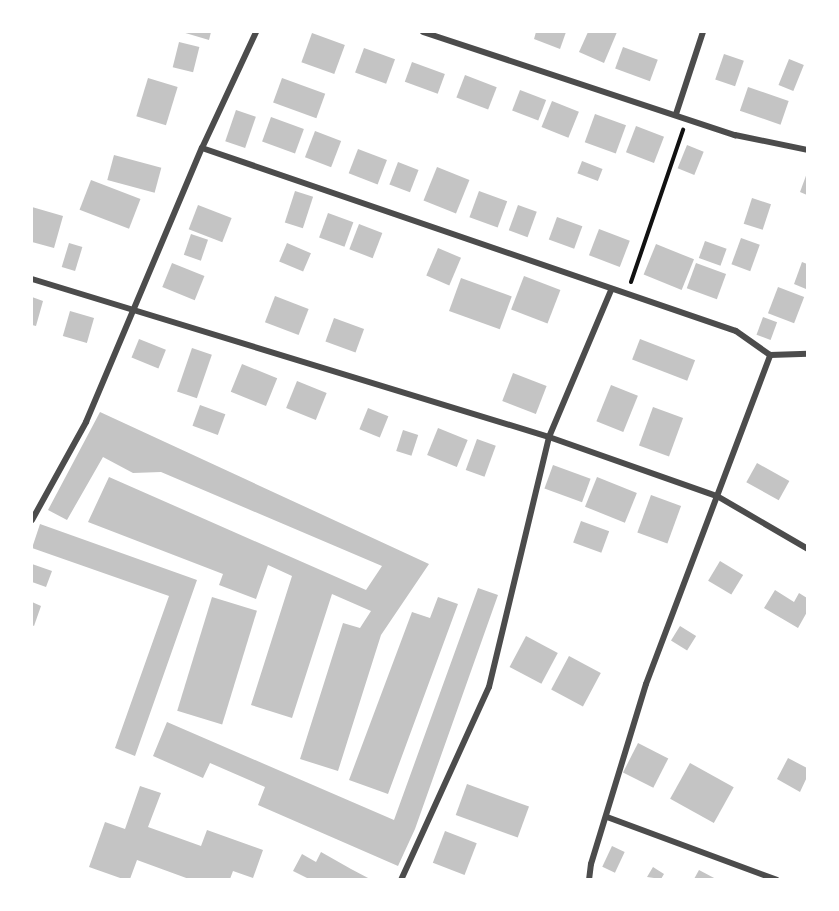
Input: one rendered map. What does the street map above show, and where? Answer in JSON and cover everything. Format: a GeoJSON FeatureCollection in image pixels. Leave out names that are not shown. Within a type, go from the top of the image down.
{"type":"FeatureCollection","features":[{"type":"Feature","properties":{"kind":"street"},"geometry":{"type":"LineString","coordinates":[[32,520],[86,422],[202,148],[256,32]]}},
{"type":"Feature","properties":{"kind":"street"},"geometry":{"type":"LineString","coordinates":[[423,32],[735,135],[807,150]]}},
{"type":"Feature","properties":{"kind":"street"},"geometry":{"type":"LineString","coordinates":[[676,114],[704,32]]}},
{"type":"Feature","properties":{"kind":"street"},"geometry":{"type":"LineString","coordinates":[[202,148],[736,332],[770,355],[807,354]]}},
{"type":"Feature","properties":{"kind":"street"},"geometry":{"type":"LineString","coordinates":[[32,279],[549,437],[717,496],[807,549]]}},
{"type":"Feature","properties":{"kind":"street"},"geometry":{"type":"LineString","coordinates":[[401,879],[489,687],[549,437],[611,290]]}},
{"type":"Feature","properties":{"kind":"street"},"geometry":{"type":"LineString","coordinates":[[590,879],[591,864],[646,684],[770,355]]}},
{"type":"Feature","properties":{"kind":"street"},"geometry":{"type":"LineString","coordinates":[[607,817],[777,879]]}},
{"type":"Feature","properties":{"kind":"path"},"geometry":{"type":"LineString","coordinates":[[627,294],[687,118]]}},
{"type":"Feature","properties":{"kind":"building"},"geometry":{"type":"Polygon","coordinates":[[[182,32],[211,32],[209,40],[182,32]]]}},
{"type":"Feature","properties":{"kind":"building"},"geometry":{"type":"Polygon","coordinates":[[[536,32],[566,32],[560,49],[534,39],[536,32]]]}},
{"type":"Feature","properties":{"kind":"building"},"geometry":{"type":"Polygon","coordinates":[[[588,32],[617,32],[604,63],[579,52],[588,32]]]}},
{"type":"Feature","properties":{"kind":"building"},"geometry":{"type":"Polygon","coordinates":[[[312,33],[345,45],[334,74],[301,62],[312,33]]]}},
{"type":"Feature","properties":{"kind":"building"},"geometry":{"type":"Polygon","coordinates":[[[179,42],[199,47],[193,72],[173,67],[179,42]]]}},
{"type":"Feature","properties":{"kind":"building"},"geometry":{"type":"Polygon","coordinates":[[[623,47],[658,60],[650,81],[615,69],[623,47]]]}},
{"type":"Feature","properties":{"kind":"building"},"geometry":{"type":"Polygon","coordinates":[[[364,48],[395,59],[386,84],[355,72],[364,48]]]}},
{"type":"Feature","properties":{"kind":"building"},"geometry":{"type":"Polygon","coordinates":[[[724,54],[744,61],[735,86],[715,80],[724,54]]]}},
{"type":"Feature","properties":{"kind":"building"},"geometry":{"type":"Polygon","coordinates":[[[789,59],[804,65],[793,91],[779,85],[789,59]]]}},
{"type":"Feature","properties":{"kind":"building"},"geometry":{"type":"Polygon","coordinates":[[[412,62],[445,74],[438,94],[405,82],[412,62]]]}},
{"type":"Feature","properties":{"kind":"building"},"geometry":{"type":"Polygon","coordinates":[[[465,75],[497,87],[488,110],[456,97],[465,75]]]}},
{"type":"Feature","properties":{"kind":"building"},"geometry":{"type":"Polygon","coordinates":[[[148,78],[178,87],[166,125],[136,116],[148,78]]]}},
{"type":"Feature","properties":{"kind":"building"},"geometry":{"type":"Polygon","coordinates":[[[282,78],[325,94],[316,118],[273,102],[282,78]]]}},
{"type":"Feature","properties":{"kind":"building"},"geometry":{"type":"Polygon","coordinates":[[[748,87],[789,101],[781,125],[740,111],[748,87]]]}},
{"type":"Feature","properties":{"kind":"building"},"geometry":{"type":"Polygon","coordinates":[[[520,90],[546,100],[538,121],[512,111],[520,90]]]}},
{"type":"Feature","properties":{"kind":"building"},"geometry":{"type":"Polygon","coordinates":[[[552,101],[579,112],[568,138],[542,127],[552,101]]]}},
{"type":"Feature","properties":{"kind":"building"},"geometry":{"type":"Polygon","coordinates":[[[236,110],[256,117],[245,148],[225,141],[236,110]]]}},
{"type":"Feature","properties":{"kind":"building"},"geometry":{"type":"Polygon","coordinates":[[[595,114],[626,125],[616,153],[585,142],[595,114]]]}},
{"type":"Feature","properties":{"kind":"building"},"geometry":{"type":"Polygon","coordinates":[[[271,117],[304,129],[295,153],[262,141],[271,117]]]}},
{"type":"Feature","properties":{"kind":"building"},"geometry":{"type":"Polygon","coordinates":[[[636,126],[664,137],[654,163],[626,152],[636,126]]]}},
{"type":"Feature","properties":{"kind":"building"},"geometry":{"type":"Polygon","coordinates":[[[315,131],[341,141],[331,167],[305,157],[315,131]]]}},
{"type":"Feature","properties":{"kind":"building"},"geometry":{"type":"Polygon","coordinates":[[[687,145],[704,152],[694,175],[678,168],[687,145]]]}},
{"type":"Feature","properties":{"kind":"building"},"geometry":{"type":"Polygon","coordinates":[[[358,149],[387,160],[378,184],[349,173],[358,149]]]}},
{"type":"Feature","properties":{"kind":"building"},"geometry":{"type":"Polygon","coordinates":[[[114,155],[161,168],[155,193],[107,180],[114,155]]]}},
{"type":"Feature","properties":{"kind":"building"},"geometry":{"type":"Polygon","coordinates":[[[582,161],[603,169],[598,181],[577,173],[582,161]]]}},
{"type":"Feature","properties":{"kind":"building"},"geometry":{"type":"Polygon","coordinates":[[[398,162],[419,170],[410,192],[389,184],[398,162]]]}},
{"type":"Feature","properties":{"kind":"building"},"geometry":{"type":"Polygon","coordinates":[[[437,167],[469,180],[456,213],[424,200],[437,167]]]}},
{"type":"Feature","properties":{"kind":"building"},"geometry":{"type":"Polygon","coordinates":[[[807,173],[807,195],[800,192],[807,173]]]}},
{"type":"Feature","properties":{"kind":"building"},"geometry":{"type":"Polygon","coordinates":[[[91,180],[140,199],[129,229],[80,210],[91,180]]]}},
{"type":"Feature","properties":{"kind":"building"},"geometry":{"type":"Polygon","coordinates":[[[295,191],[313,197],[303,228],[285,222],[295,191]]]}},
{"type":"Feature","properties":{"kind":"building"},"geometry":{"type":"Polygon","coordinates":[[[479,191],[507,201],[498,228],[469,217],[479,191]]]}},
{"type":"Feature","properties":{"kind":"building"},"geometry":{"type":"Polygon","coordinates":[[[752,198],[771,204],[763,230],[744,224],[752,198]]]}},
{"type":"Feature","properties":{"kind":"building"},"geometry":{"type":"Polygon","coordinates":[[[198,205],[232,218],[222,242],[189,229],[198,205]]]}},
{"type":"Feature","properties":{"kind":"building"},"geometry":{"type":"Polygon","coordinates":[[[518,205],[537,212],[528,237],[509,230],[518,205]]]}},
{"type":"Feature","properties":{"kind":"building"},"geometry":{"type":"Polygon","coordinates":[[[32,207],[63,216],[54,248],[32,242],[32,207]]]}},
{"type":"Feature","properties":{"kind":"building"},"geometry":{"type":"Polygon","coordinates":[[[328,213],[353,222],[344,247],[319,237],[328,213]]]}},
{"type":"Feature","properties":{"kind":"building"},"geometry":{"type":"Polygon","coordinates":[[[557,217],[582,226],[574,249],[549,240],[557,217]]]}},
{"type":"Feature","properties":{"kind":"building"},"geometry":{"type":"Polygon","coordinates":[[[359,224],[382,233],[373,258],[349,249],[359,224]]]}},
{"type":"Feature","properties":{"kind":"building"},"geometry":{"type":"Polygon","coordinates":[[[599,229],[630,241],[620,267],[589,255],[599,229]]]}},
{"type":"Feature","properties":{"kind":"building"},"geometry":{"type":"Polygon","coordinates":[[[191,234],[208,240],[201,261],[184,255],[191,234]]]}},
{"type":"Feature","properties":{"kind":"building"},"geometry":{"type":"Polygon","coordinates":[[[741,238],[760,245],[750,271],[731,264],[741,238]]]}},
{"type":"Feature","properties":{"kind":"building"},"geometry":{"type":"Polygon","coordinates":[[[705,241],[727,249],[720,266],[699,258],[705,241]]]}},
{"type":"Feature","properties":{"kind":"building"},"geometry":{"type":"Polygon","coordinates":[[[69,243],[82,247],[75,271],[62,267],[69,243]]]}},
{"type":"Feature","properties":{"kind":"building"},"geometry":{"type":"Polygon","coordinates":[[[287,243],[311,253],[303,272],[279,261],[287,243]]]}},
{"type":"Feature","properties":{"kind":"building"},"geometry":{"type":"Polygon","coordinates":[[[656,244],[694,259],[682,290],[644,275],[656,244]]]}},
{"type":"Feature","properties":{"kind":"building"},"geometry":{"type":"Polygon","coordinates":[[[438,248],[461,258],[449,285],[426,276],[438,248]]]}},
{"type":"Feature","properties":{"kind":"building"},"geometry":{"type":"Polygon","coordinates":[[[802,262],[807,264],[806,289],[794,284],[802,262]]]}},
{"type":"Feature","properties":{"kind":"building"},"geometry":{"type":"Polygon","coordinates":[[[172,263],[204,276],[195,300],[162,287],[172,263]]]}},
{"type":"Feature","properties":{"kind":"building"},"geometry":{"type":"Polygon","coordinates":[[[696,263],[726,274],[717,299],[687,288],[696,263]]]}},
{"type":"Feature","properties":{"kind":"building"},"geometry":{"type":"Polygon","coordinates":[[[524,276],[560,290],[548,324],[511,310],[524,276]]]}},
{"type":"Feature","properties":{"kind":"building"},"geometry":{"type":"Polygon","coordinates":[[[461,278],[512,296],[500,329],[449,311],[461,278]]]}},
{"type":"Feature","properties":{"kind":"building"},"geometry":{"type":"Polygon","coordinates":[[[778,287],[804,297],[794,323],[768,313],[778,287]]]}},
{"type":"Feature","properties":{"kind":"building"},"geometry":{"type":"Polygon","coordinates":[[[275,296],[309,309],[299,335],[265,322],[275,296]]]}},
{"type":"Feature","properties":{"kind":"building"},"geometry":{"type":"Polygon","coordinates":[[[32,297],[43,301],[36,326],[32,325],[32,297]]]}},
{"type":"Feature","properties":{"kind":"building"},"geometry":{"type":"Polygon","coordinates":[[[70,311],[94,318],[87,343],[63,336],[70,311]]]}},
{"type":"Feature","properties":{"kind":"building"},"geometry":{"type":"Polygon","coordinates":[[[763,317],[777,322],[771,340],[757,335],[763,317]]]}},
{"type":"Feature","properties":{"kind":"building"},"geometry":{"type":"Polygon","coordinates":[[[334,318],[364,329],[356,352],[325,341],[334,318]]]}},
{"type":"Feature","properties":{"kind":"building"},"geometry":{"type":"Polygon","coordinates":[[[139,339],[166,350],[158,368],[132,358],[139,339]]]}},
{"type":"Feature","properties":{"kind":"building"},"geometry":{"type":"Polygon","coordinates":[[[640,339],[695,360],[687,381],[632,360],[640,339]]]}},
{"type":"Feature","properties":{"kind":"building"},"geometry":{"type":"Polygon","coordinates":[[[192,348],[212,355],[197,398],[177,391],[192,348]]]}},
{"type":"Feature","properties":{"kind":"building"},"geometry":{"type":"Polygon","coordinates":[[[242,364],[277,378],[266,406],[231,392],[242,364]]]}},
{"type":"Feature","properties":{"kind":"building"},"geometry":{"type":"Polygon","coordinates":[[[513,373],[547,386],[536,414],[502,401],[513,373]]]}},
{"type":"Feature","properties":{"kind":"building"},"geometry":{"type":"Polygon","coordinates":[[[297,381],[327,393],[316,420],[286,408],[297,381]]]}},
{"type":"Feature","properties":{"kind":"building"},"geometry":{"type":"Polygon","coordinates":[[[611,385],[638,396],[623,432],[596,421],[611,385]]]}},
{"type":"Feature","properties":{"kind":"building"},"geometry":{"type":"Polygon","coordinates":[[[200,405],[225,414],[218,435],[192,426],[200,405]]]}},
{"type":"Feature","properties":{"kind":"building"},"geometry":{"type":"Polygon","coordinates":[[[653,407],[683,418],[669,456],[639,446],[653,407]]]}},
{"type":"Feature","properties":{"kind":"building"},"geometry":{"type":"Polygon","coordinates":[[[368,408],[388,416],[380,438],[359,429],[368,408]]]}},
{"type":"Feature","properties":{"kind":"building"},"geometry":{"type":"Polygon","coordinates":[[[100,412],[429,564],[381,635],[338,771],[300,759],[343,623],[360,628],[371,611],[332,594],[292,718],[251,705],[292,576],[268,565],[256,599],[219,585],[223,574],[88,522],[109,477],[366,590],[382,566],[161,472],[133,473],[103,457],[67,520],[48,510],[100,412]]]}},
{"type":"Feature","properties":{"kind":"building"},"geometry":{"type":"Polygon","coordinates":[[[438,428],[468,440],[457,467],[427,455],[438,428]]]}},
{"type":"Feature","properties":{"kind":"building"},"geometry":{"type":"Polygon","coordinates":[[[403,430],[418,435],[411,456],[396,451],[403,430]]]}},
{"type":"Feature","properties":{"kind":"building"},"geometry":{"type":"Polygon","coordinates":[[[477,439],[496,446],[485,477],[466,470],[477,439]]]}},
{"type":"Feature","properties":{"kind":"building"},"geometry":{"type":"Polygon","coordinates":[[[757,463],[789,481],[779,500],[746,482],[757,463]]]}},
{"type":"Feature","properties":{"kind":"building"},"geometry":{"type":"Polygon","coordinates":[[[553,465],[591,479],[582,502],[544,488],[553,465]]]}},
{"type":"Feature","properties":{"kind":"building"},"geometry":{"type":"Polygon","coordinates":[[[597,477],[637,493],[625,523],[585,507],[597,477]]]}},
{"type":"Feature","properties":{"kind":"building"},"geometry":{"type":"Polygon","coordinates":[[[651,495],[681,506],[667,544],[637,533],[651,495]]]}},
{"type":"Feature","properties":{"kind":"building"},"geometry":{"type":"Polygon","coordinates":[[[581,521],[609,531],[601,553],[573,543],[581,521]]]}},
{"type":"Feature","properties":{"kind":"building"},"geometry":{"type":"Polygon","coordinates":[[[40,524],[197,580],[135,756],[115,748],[169,596],[32,548],[40,524]]]}},
{"type":"Feature","properties":{"kind":"building"},"geometry":{"type":"Polygon","coordinates":[[[720,561],[743,575],[731,595],[708,581],[720,561]]]}},
{"type":"Feature","properties":{"kind":"building"},"geometry":{"type":"Polygon","coordinates":[[[32,564],[52,571],[46,587],[32,582],[32,564]]]}},
{"type":"Feature","properties":{"kind":"building"},"geometry":{"type":"Polygon","coordinates":[[[478,588],[498,595],[415,829],[398,866],[258,805],[265,787],[210,763],[203,778],[153,756],[167,722],[394,820],[478,588]]]}},
{"type":"Feature","properties":{"kind":"building"},"geometry":{"type":"Polygon","coordinates":[[[775,590],[794,602],[799,593],[807,598],[807,612],[798,628],[764,608],[775,590]]]}},
{"type":"Feature","properties":{"kind":"building"},"geometry":{"type":"Polygon","coordinates":[[[212,597],[257,611],[222,725],[177,711],[212,597]]]}},
{"type":"Feature","properties":{"kind":"building"},"geometry":{"type":"Polygon","coordinates":[[[438,597],[458,604],[388,794],[349,780],[412,612],[430,618],[438,597]]]}},
{"type":"Feature","properties":{"kind":"building"},"geometry":{"type":"Polygon","coordinates":[[[32,602],[41,606],[34,626],[32,625],[32,602]]]}},
{"type":"Feature","properties":{"kind":"building"},"geometry":{"type":"Polygon","coordinates":[[[680,626],[696,636],[687,650],[671,640],[680,626]]]}},
{"type":"Feature","properties":{"kind":"building"},"geometry":{"type":"Polygon","coordinates":[[[526,636],[558,653],[541,684],[510,667],[526,636]]]}},
{"type":"Feature","properties":{"kind":"building"},"geometry":{"type":"Polygon","coordinates":[[[569,656],[601,673],[583,706],[551,690],[569,656]]]}},
{"type":"Feature","properties":{"kind":"building"},"geometry":{"type":"Polygon","coordinates":[[[638,743],[668,758],[653,788],[623,772],[638,743]]]}},
{"type":"Feature","properties":{"kind":"building"},"geometry":{"type":"Polygon","coordinates":[[[788,758],[807,768],[807,777],[800,792],[777,779],[788,758]]]}},
{"type":"Feature","properties":{"kind":"building"},"geometry":{"type":"Polygon","coordinates":[[[690,763],[734,787],[714,823],[670,799],[690,763]]]}},
{"type":"Feature","properties":{"kind":"building"},"geometry":{"type":"Polygon","coordinates":[[[467,784],[529,807],[518,838],[456,815],[467,784]]]}},
{"type":"Feature","properties":{"kind":"building"},"geometry":{"type":"Polygon","coordinates":[[[140,786],[161,793],[148,827],[201,846],[207,830],[263,850],[253,878],[233,871],[230,879],[189,879],[137,860],[130,879],[123,879],[89,867],[105,822],[125,829],[140,786]]]}},
{"type":"Feature","properties":{"kind":"building"},"geometry":{"type":"Polygon","coordinates":[[[445,831],[477,843],[465,875],[433,863],[445,831]]]}},
{"type":"Feature","properties":{"kind":"building"},"geometry":{"type":"Polygon","coordinates":[[[612,846],[625,852],[615,873],[602,867],[612,846]]]}},
{"type":"Feature","properties":{"kind":"building"},"geometry":{"type":"Polygon","coordinates":[[[321,852],[370,879],[309,879],[293,871],[302,854],[316,862],[321,852]]]}},
{"type":"Feature","properties":{"kind":"building"},"geometry":{"type":"Polygon","coordinates":[[[653,867],[664,874],[661,879],[647,877],[653,867]]]}},
{"type":"Feature","properties":{"kind":"building"},"geometry":{"type":"Polygon","coordinates":[[[699,870],[716,879],[694,879],[699,870]]]}}]}
